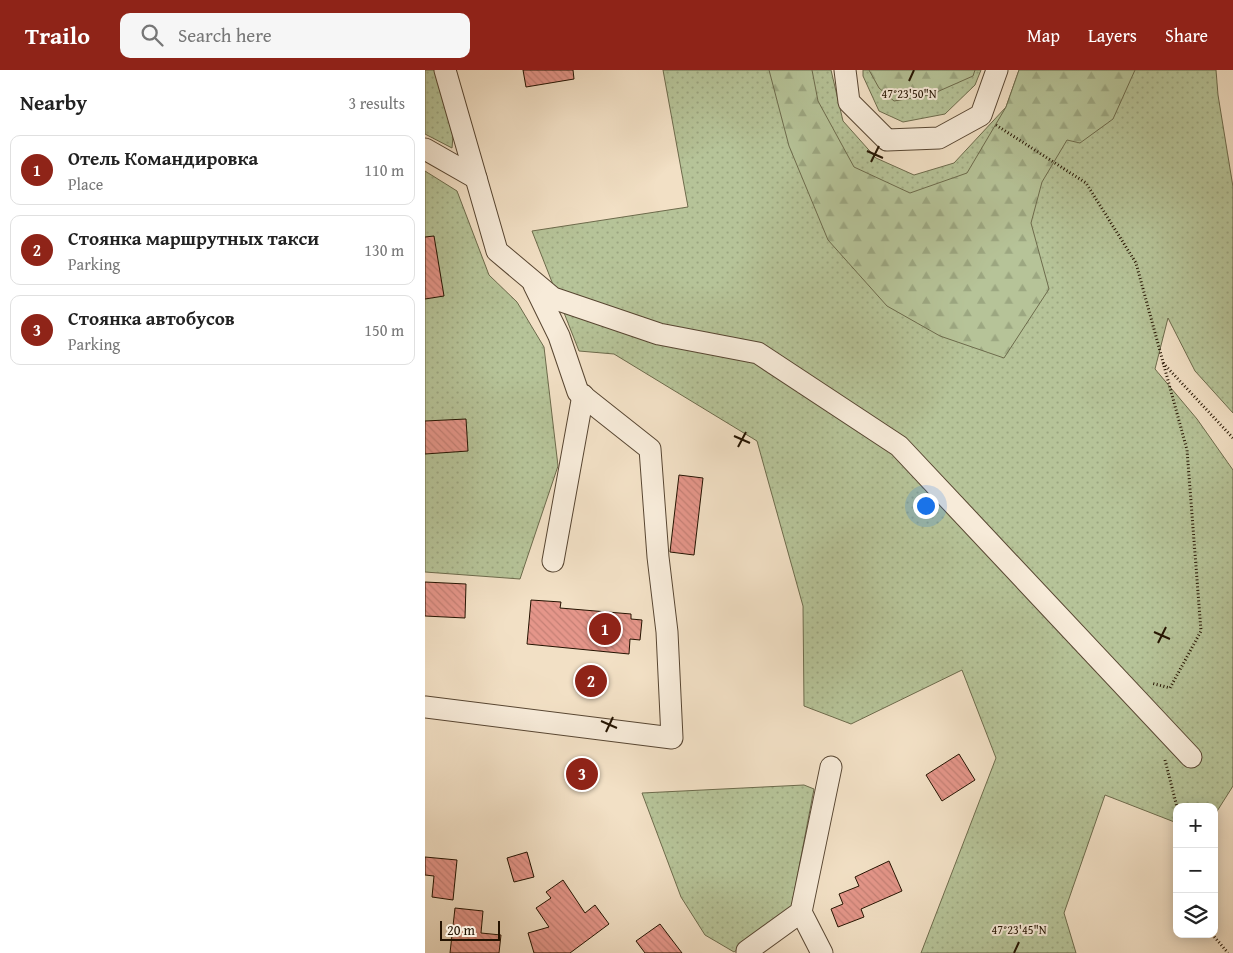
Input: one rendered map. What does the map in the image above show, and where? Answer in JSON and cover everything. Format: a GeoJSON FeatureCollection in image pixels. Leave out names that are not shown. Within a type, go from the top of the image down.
{"type":"FeatureCollection","features":[{"type":"Feature","properties":{"kind":"street"},"geometry":{"type":"LineString","coordinates":[[445,70],[497,251],[553,298],[659,334],[758,353],[899,446],[1191,757]]}},
{"type":"Feature","properties":{"kind":"street"},"geometry":{"type":"LineString","coordinates":[[845,70],[849,102],[887,140],[939,138],[981,115],[997,70]]}},
{"type":"Feature","properties":{"kind":"street"},"geometry":{"type":"LineString","coordinates":[[425,149],[476,178]]}},
{"type":"Feature","properties":{"kind":"street"},"geometry":{"type":"LineString","coordinates":[[425,707],[672,738],[667,632],[658,557],[650,450],[578,392],[559,336],[532,280]]}},
{"type":"Feature","properties":{"kind":"street"},"geometry":{"type":"LineString","coordinates":[[553,561],[583,396]]}},
{"type":"Feature","properties":{"kind":"street"},"geometry":{"type":"LineString","coordinates":[[822,953],[801,912],[831,767]]}},
{"type":"Feature","properties":{"kind":"street"},"geometry":{"type":"LineString","coordinates":[[747,953],[747,951],[801,912]]}},
{"type":"Feature","properties":{"kind":"path"},"geometry":{"type":"LineString","coordinates":[[981,115],[1086,183],[1136,263],[1187,450],[1201,632],[1170,688],[1114,675]]}},
{"type":"Feature","properties":{"kind":"path"},"geometry":{"type":"LineString","coordinates":[[1163,363],[1233,438]]}},
{"type":"Feature","properties":{"kind":"path"},"geometry":{"type":"LineString","coordinates":[[1215,938],[1228,953]]}},
{"type":"Feature","properties":{"kind":"green space"},"geometry":{"type":"Polygon","coordinates":[[[425,70],[435,70],[453,136],[452,148],[425,134],[425,70]]]}},
{"type":"Feature","properties":{"kind":"green space"},"geometry":{"type":"Polygon","coordinates":[[[663,70],[831,70],[843,121],[876,158],[914,175],[954,163],[1006,107],[1019,70],[1216,70],[1218,95],[1233,187],[1233,413],[1195,371],[1168,318],[1155,369],[1197,419],[1233,470],[1233,786],[1218,810],[1218,803],[1173,803],[1173,821],[1105,795],[1064,913],[1076,953],[921,953],[996,758],[962,670],[851,724],[804,706],[803,606],[757,441],[614,354],[579,351],[532,231],[688,207],[663,70]]]}},
{"type":"Feature","properties":{"kind":"green space"},"geometry":{"type":"Polygon","coordinates":[[[769,70],[812,70],[818,101],[854,167],[910,193],[967,173],[1006,107],[1019,70],[1135,70],[1113,119],[1080,143],[1067,140],[1042,182],[1031,223],[1049,289],[1004,358],[940,336],[887,306],[828,240],[789,146],[769,70]]]}},
{"type":"Feature","properties":{"kind":"green space"},"geometry":{"type":"Polygon","coordinates":[[[863,70],[981,70],[975,85],[945,114],[903,122],[879,111],[863,76],[863,70]]]}},
{"type":"Feature","properties":{"kind":"green space"},"geometry":{"type":"Polygon","coordinates":[[[869,70],[975,70],[973,76],[930,95],[894,101],[879,88],[869,70]]]}},
{"type":"Feature","properties":{"kind":"green space"},"geometry":{"type":"Polygon","coordinates":[[[425,171],[457,191],[489,275],[517,302],[544,347],[558,466],[520,579],[425,572],[425,171]]]}},
{"type":"Feature","properties":{"kind":"green space"},"geometry":{"type":"Polygon","coordinates":[[[804,785],[814,789],[791,909],[734,952],[705,935],[681,897],[642,793],[804,785]]]}},
{"type":"Feature","properties":{"kind":"building"},"geometry":{"type":"Polygon","coordinates":[[[523,70],[573,70],[574,79],[526,87],[523,70]]]}},
{"type":"Feature","properties":{"kind":"building"},"geometry":{"type":"Polygon","coordinates":[[[434,236],[444,296],[425,299],[425,237],[434,236]]]}},
{"type":"Feature","properties":{"kind":"building"},"geometry":{"type":"Polygon","coordinates":[[[466,419],[468,451],[425,454],[425,421],[466,419]]]}},
{"type":"Feature","properties":{"kind":"building"},"geometry":{"type":"Polygon","coordinates":[[[679,475],[703,478],[694,555],[670,552],[679,475]]]}},
{"type":"Feature","properties":{"kind":"building"},"geometry":{"type":"Polygon","coordinates":[[[425,582],[466,584],[465,618],[425,616],[425,582]]]}},
{"type":"Feature","properties":{"kind":"building"},"geometry":{"type":"Polygon","coordinates":[[[531,600],[561,602],[560,608],[631,614],[631,619],[642,620],[640,640],[630,639],[629,654],[527,644],[531,600]]]}},
{"type":"Feature","properties":{"kind":"building"},"geometry":{"type":"Polygon","coordinates":[[[959,754],[975,780],[942,801],[926,775],[959,754]]]}},
{"type":"Feature","properties":{"kind":"building"},"geometry":{"type":"Polygon","coordinates":[[[527,852],[534,877],[514,882],[507,858],[527,852]]]}},
{"type":"Feature","properties":{"kind":"building"},"geometry":{"type":"Polygon","coordinates":[[[425,857],[457,860],[453,900],[432,897],[434,876],[425,875],[425,857]]]}},
{"type":"Feature","properties":{"kind":"building"},"geometry":{"type":"Polygon","coordinates":[[[889,861],[902,891],[861,909],[864,917],[838,927],[831,909],[843,904],[839,894],[859,886],[855,877],[889,861]]]}},
{"type":"Feature","properties":{"kind":"building"},"geometry":{"type":"Polygon","coordinates":[[[563,880],[585,913],[595,905],[609,924],[570,953],[534,953],[528,933],[549,927],[536,908],[551,898],[546,892],[563,880]]]}},
{"type":"Feature","properties":{"kind":"building"},"geometry":{"type":"Polygon","coordinates":[[[455,908],[483,911],[481,933],[501,935],[499,953],[450,953],[455,908]]]}},
{"type":"Feature","properties":{"kind":"building"},"geometry":{"type":"Polygon","coordinates":[[[660,924],[682,953],[645,953],[636,941],[660,924]]]}},
{"type":"Feature","properties":{"kind":"place","name":"Отель Командировка"},"geometry":{"type":"Point","coordinates":[605,629]}},
{"type":"Feature","properties":{"kind":"place","name":"Стоянка маршрутных такси"},"geometry":{"type":"Point","coordinates":[591,681]}},
{"type":"Feature","properties":{"kind":"place","name":"Стоянка автобусов"},"geometry":{"type":"Point","coordinates":[582,774]}}]}
